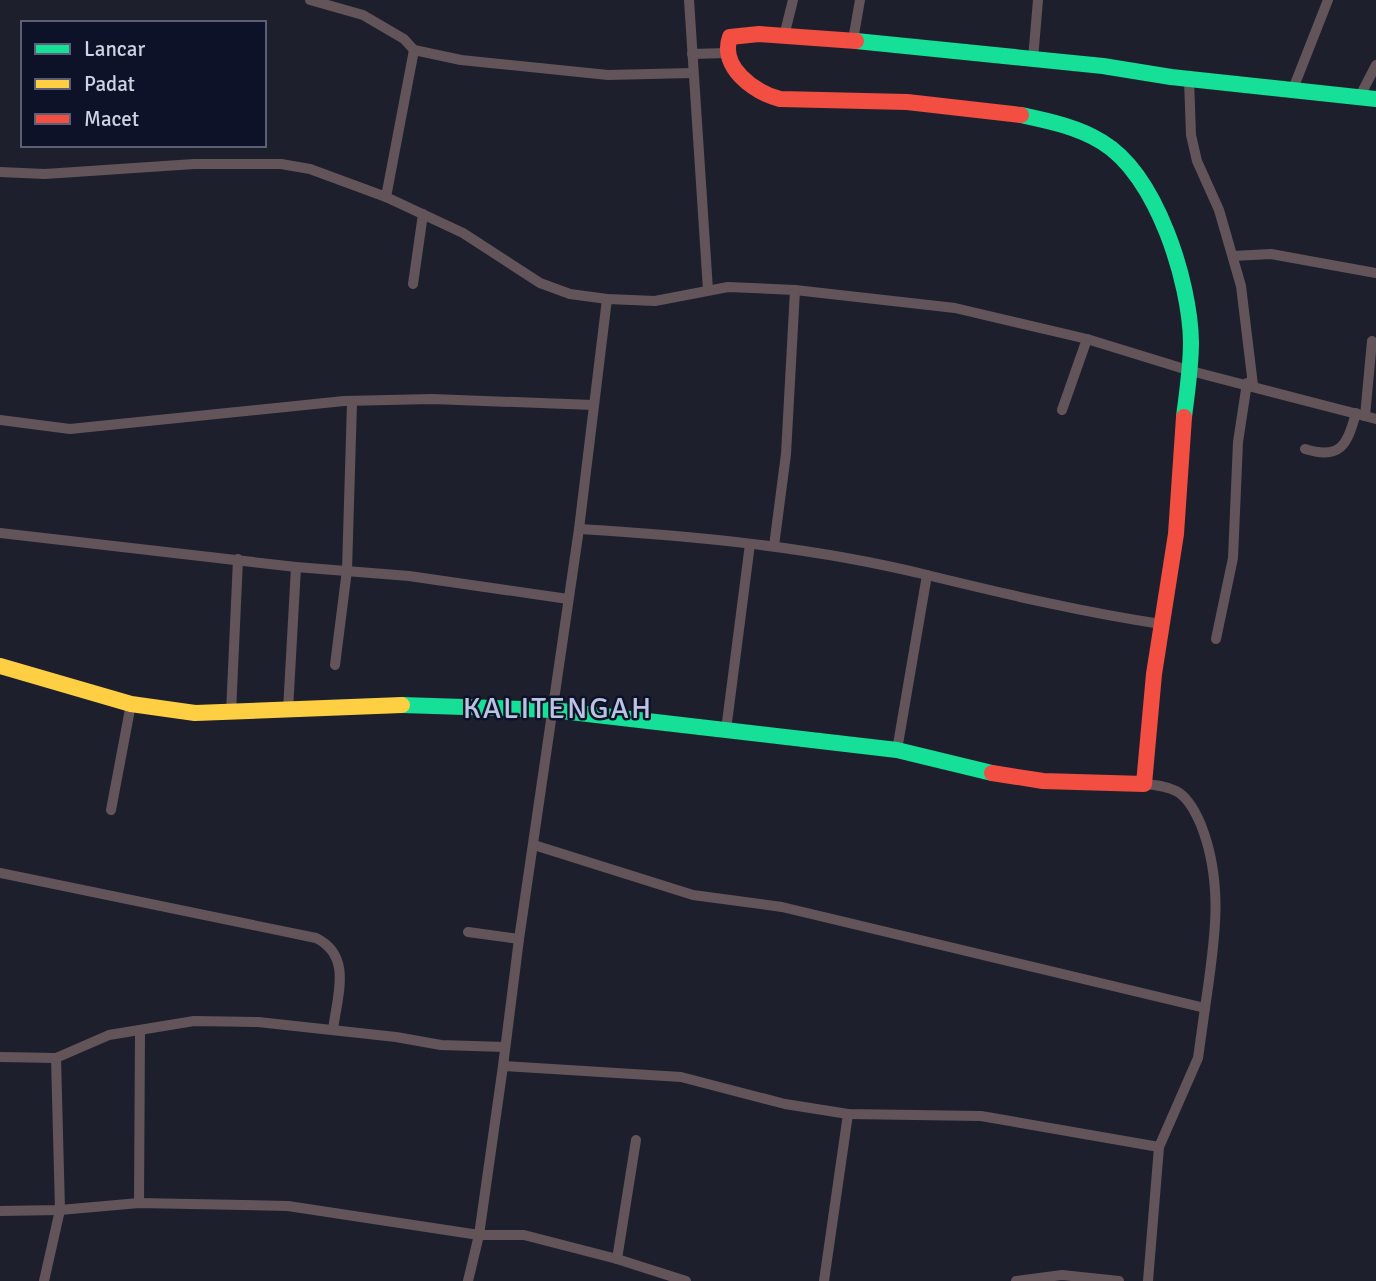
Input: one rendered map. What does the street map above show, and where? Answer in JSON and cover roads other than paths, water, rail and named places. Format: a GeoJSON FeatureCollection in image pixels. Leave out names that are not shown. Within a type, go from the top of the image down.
{"type":"FeatureCollection","features":[{"type":"Feature","properties":{"kind":"street"},"geometry":{"type":"LineString","coordinates":[[310,0],[363,15],[404,39],[414,50],[461,60],[608,75],[692,73]]}},
{"type":"Feature","properties":{"kind":"street"},"geometry":{"type":"LineString","coordinates":[[689,0],[708,290]]}},
{"type":"Feature","properties":{"kind":"street"},"geometry":{"type":"LineString","coordinates":[[783,36],[793,0]]}},
{"type":"Feature","properties":{"kind":"street"},"geometry":{"type":"LineString","coordinates":[[853,40],[860,0]]}},
{"type":"Feature","properties":{"kind":"street"},"geometry":{"type":"LineString","coordinates":[[1033,59],[1038,0]]}},
{"type":"Feature","properties":{"kind":"street"},"geometry":{"type":"LineString","coordinates":[[1293,89],[1328,0]]}},
{"type":"Feature","properties":{"kind":"street"},"geometry":{"type":"LineString","coordinates":[[1144,784],[1161,624],[1176,538],[1182,440],[1199,372],[1178,270],[1152,202],[1133,171],[1106,143],[1070,125],[1009,114],[906,102],[799,101],[771,97],[743,79],[726,53],[725,44],[730,37],[759,34],[853,40],[1368,98],[1376,65]]}},
{"type":"Feature","properties":{"kind":"street"},"geometry":{"type":"LineString","coordinates":[[386,197],[414,50]]}},
{"type":"Feature","properties":{"kind":"street"},"geometry":{"type":"LineString","coordinates":[[692,54],[726,53]]}},
{"type":"Feature","properties":{"kind":"street"},"geometry":{"type":"LineString","coordinates":[[1189,79],[1191,135],[1197,161],[1219,210],[1241,286],[1250,384],[1238,442],[1233,558],[1216,639]]}},
{"type":"Feature","properties":{"kind":"street"},"geometry":{"type":"LineString","coordinates":[[0,172],[45,174],[194,164],[281,164],[310,169],[424,214],[463,233],[540,283],[570,294],[655,301],[728,287],[795,290],[955,308],[1087,339],[1366,416]]}},
{"type":"Feature","properties":{"kind":"street"},"geometry":{"type":"LineString","coordinates":[[413,284],[424,214]]}},
{"type":"Feature","properties":{"kind":"street"},"geometry":{"type":"LineString","coordinates":[[1233,256],[1271,254],[1376,273]]}},
{"type":"Feature","properties":{"kind":"street"},"geometry":{"type":"LineString","coordinates":[[774,547],[786,454],[795,290]]}},
{"type":"Feature","properties":{"kind":"street"},"geometry":{"type":"LineString","coordinates":[[468,1281],[479,1235],[519,939],[554,710],[607,299]]}},
{"type":"Feature","properties":{"kind":"street"},"geometry":{"type":"LineString","coordinates":[[1062,410],[1087,339]]}},
{"type":"Feature","properties":{"kind":"street"},"geometry":{"type":"LineString","coordinates":[[1305,449],[1321,454],[1337,451],[1349,440],[1366,416],[1372,341]]}},
{"type":"Feature","properties":{"kind":"street"},"geometry":{"type":"LineString","coordinates":[[0,420],[70,429],[344,401],[352,403],[432,399],[593,405]]}},
{"type":"Feature","properties":{"kind":"street"},"geometry":{"type":"LineString","coordinates":[[335,666],[346,570],[352,403]]}},
{"type":"Feature","properties":{"kind":"street"},"geometry":{"type":"LineString","coordinates":[[579,529],[676,535],[774,547],[927,575],[1085,613],[1161,624]]}},
{"type":"Feature","properties":{"kind":"street"},"geometry":{"type":"LineString","coordinates":[[0,533],[296,567],[346,570],[568,599]]}},
{"type":"Feature","properties":{"kind":"street"},"geometry":{"type":"LineString","coordinates":[[726,730],[750,544]]}},
{"type":"Feature","properties":{"kind":"street"},"geometry":{"type":"LineString","coordinates":[[231,713],[238,559]]}},
{"type":"Feature","properties":{"kind":"street"},"geometry":{"type":"LineString","coordinates":[[288,710],[296,567]]}},
{"type":"Feature","properties":{"kind":"street"},"geometry":{"type":"LineString","coordinates":[[897,750],[927,575]]}},
{"type":"Feature","properties":{"kind":"street"},"geometry":{"type":"LineString","coordinates":[[0,666],[131,704],[195,713],[389,705],[554,710],[897,750],[964,768],[1043,781],[1144,784],[1178,792],[1196,812],[1206,837],[1215,871],[1217,916],[1198,1058],[1159,1147],[1148,1281]]}},
{"type":"Feature","properties":{"kind":"street"},"geometry":{"type":"LineString","coordinates":[[111,810],[131,704]]}},
{"type":"Feature","properties":{"kind":"street"},"geometry":{"type":"LineString","coordinates":[[534,845],[693,895],[782,907],[1205,1008]]}},
{"type":"Feature","properties":{"kind":"street"},"geometry":{"type":"LineString","coordinates":[[0,873],[316,938],[330,945],[337,955],[340,971],[333,1030]]}},
{"type":"Feature","properties":{"kind":"street"},"geometry":{"type":"LineString","coordinates":[[468,932],[519,939]]}},
{"type":"Feature","properties":{"kind":"street"},"geometry":{"type":"LineString","coordinates":[[0,1057],[56,1058],[109,1035],[194,1021],[258,1022],[441,1045],[505,1047]]}},
{"type":"Feature","properties":{"kind":"street"},"geometry":{"type":"LineString","coordinates":[[139,1203],[140,1031]]}},
{"type":"Feature","properties":{"kind":"street"},"geometry":{"type":"LineString","coordinates":[[44,1281],[60,1210],[56,1058]]}},
{"type":"Feature","properties":{"kind":"street"},"geometry":{"type":"LineString","coordinates":[[503,1066],[681,1077],[785,1104],[848,1114],[981,1116],[1159,1147]]}},
{"type":"Feature","properties":{"kind":"street"},"geometry":{"type":"LineString","coordinates":[[824,1281],[848,1114]]}},
{"type":"Feature","properties":{"kind":"street"},"geometry":{"type":"LineString","coordinates":[[617,1259],[636,1140]]}},
{"type":"Feature","properties":{"kind":"street"},"geometry":{"type":"LineString","coordinates":[[0,1210],[60,1210],[139,1203],[288,1206],[479,1235],[524,1235],[617,1259],[686,1281]]}},
{"type":"Feature","properties":{"kind":"street"},"geometry":{"type":"LineString","coordinates":[[1016,1281],[1062,1275],[1119,1281]]}},
{"type":"Feature","properties":{"kind":"district","name":"KALITENGAH"},"geometry":{"type":"Point","coordinates":[558,708]}}]}
